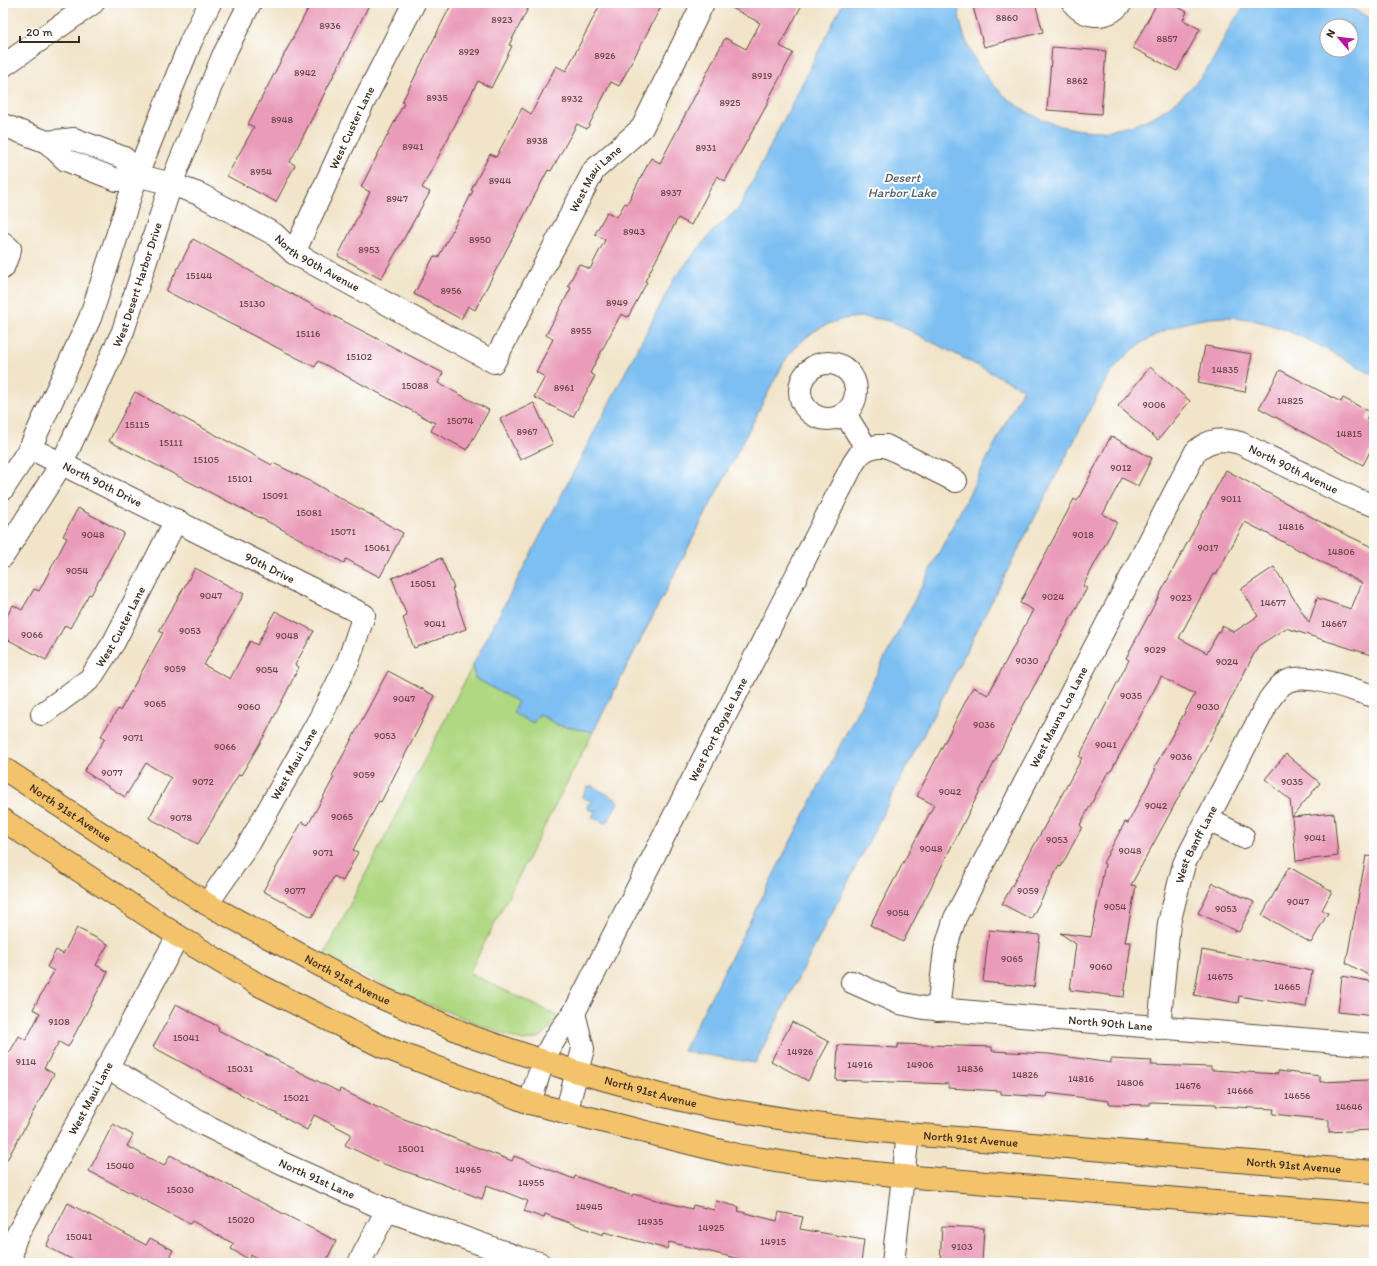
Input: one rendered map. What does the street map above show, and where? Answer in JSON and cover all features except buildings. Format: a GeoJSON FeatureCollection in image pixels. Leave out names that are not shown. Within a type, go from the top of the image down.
{"type":"FeatureCollection","features":[{"type":"Feature","properties":{"kind":"main road","name":"North 91st Avenue"},"geometry":{"type":"LineString","coordinates":[[3,768],[207,904],[375,996],[475,1038],[577,1072],[664,1096],[724,1109],[787,1120],[908,1134],[1374,1172]]}},
{"type":"Feature","properties":{"kind":"main road"},"geometry":{"type":"LineString","coordinates":[[3,820],[178,936],[257,984],[381,1046],[530,1103],[737,1155],[835,1170],[1374,1215]]}},
{"type":"Feature","properties":{"kind":"street"},"geometry":{"type":"LineString","coordinates":[[3,489],[30,448],[90,318],[137,175],[191,41],[210,3]]}},
{"type":"Feature","properties":{"kind":"street","name":"West Desert Harbor Drive"},"geometry":{"type":"LineString","coordinates":[[3,556],[62,463],[123,330],[171,184],[223,56],[250,3]]}},
{"type":"Feature","properties":{"kind":"street","name":"West Custer Lane"},"geometry":{"type":"LineString","coordinates":[[294,253],[358,113],[414,3]]}},
{"type":"Feature","properties":{"kind":"street","name":"West Maui Lane"},"geometry":{"type":"LineString","coordinates":[[494,362],[594,170],[642,128],[703,3]]}},
{"type":"Feature","properties":{"kind":"street"},"geometry":{"type":"LineString","coordinates":[[1073,3],[1081,11],[1090,15],[1099,16],[1108,13],[1121,3]]}},
{"type":"Feature","properties":{"kind":"street"},"geometry":{"type":"LineString","coordinates":[[3,66],[79,7]]}},
{"type":"Feature","properties":{"kind":"street","name":"North 90th Avenue"},"geometry":{"type":"LineString","coordinates":[[3,126],[47,142],[66,160],[117,180],[137,175],[171,184],[199,194],[274,234],[294,253],[494,362]]}},
{"type":"Feature","properties":{"kind":"street"},"geometry":{"type":"LineString","coordinates":[[3,243],[10,249],[3,268]]}},
{"type":"Feature","properties":{"kind":"street"},"geometry":{"type":"LineString","coordinates":[[845,414],[867,449],[876,446],[886,446],[956,481]]}},
{"type":"Feature","properties":{"kind":"street","name":"North 90th Avenue"},"geometry":{"type":"LineString","coordinates":[[1212,441],[1222,439],[1240,443],[1355,499],[1374,505]]}},
{"type":"Feature","properties":{"kind":"street","name":"West Mauna Loa Lane"},"geometry":{"type":"LineString","coordinates":[[938,1010],[944,950],[955,918],[1191,458],[1203,445],[1212,441]]}},
{"type":"Feature","properties":{"kind":"street","name":"North 90th Drive"},"geometry":{"type":"LineString","coordinates":[[30,448],[176,520]]}},
{"type":"Feature","properties":{"kind":"street","name":"West Port Royale Lane"},"geometry":{"type":"LineString","coordinates":[[530,1103],[542,1061],[555,1036],[574,1013],[853,464],[859,455],[867,449]]}},
{"type":"Feature","properties":{"kind":"street","name":"West Custer Lane"},"geometry":{"type":"LineString","coordinates":[[42,714],[90,679],[114,642],[176,520]]}},
{"type":"Feature","properties":{"kind":"street","name":"90th Drive"},"geometry":{"type":"LineString","coordinates":[[176,520],[364,615]]}},
{"type":"Feature","properties":{"kind":"street","name":"West Maui Lane"},"geometry":{"type":"LineString","coordinates":[[207,904],[250,842],[319,720],[348,662],[364,615]]}},
{"type":"Feature","properties":{"kind":"street","name":"West Banff Lane"},"geometry":{"type":"LineString","coordinates":[[1159,1028],[1169,923],[1184,864],[1276,689],[1288,681],[1299,678],[1313,679],[1374,696]]}},
{"type":"Feature","properties":{"kind":"street"},"geometry":{"type":"LineString","coordinates":[[1207,819],[1243,836]]}},
{"type":"Feature","properties":{"kind":"street","name":"West Maui Lane"},"geometry":{"type":"LineString","coordinates":[[11,1263],[13,1246],[16,1237],[178,936]]}},
{"type":"Feature","properties":{"kind":"street","name":"North 90th Lane"},"geometry":{"type":"LineString","coordinates":[[852,982],[899,1003],[938,1010],[1374,1046]]}},
{"type":"Feature","properties":{"kind":"street"},"geometry":{"type":"LineString","coordinates":[[566,1113],[584,1049],[574,1013]]}},
{"type":"Feature","properties":{"kind":"street","name":"North 91st Lane"},"geometry":{"type":"LineString","coordinates":[[107,1067],[199,1122],[284,1164],[387,1210],[520,1258],[539,1263]]}},
{"type":"Feature","properties":{"kind":"street"},"geometry":{"type":"LineString","coordinates":[[893,1263],[908,1134]]}},
{"type":"Feature","properties":{"kind":"street"},"geometry":{"type":"LineString","coordinates":[[359,1263],[387,1210]]}},
{"type":"Feature","properties":{"kind":"green space"},"geometry":{"type":"Polygon","coordinates":[[[473,665],[475,678],[518,702],[513,713],[533,723],[538,714],[558,725],[593,732],[469,973],[558,1016],[551,1027],[540,1037],[522,1041],[420,1001],[323,957],[473,665]]]}},
{"type":"Feature","properties":{"kind":"water","name":"Desert Harbor Lake"},"geometry":{"type":"Polygon","coordinates":[[[843,3],[958,3],[965,37],[980,67],[1001,93],[1028,112],[1059,125],[1092,131],[1125,127],[1158,114],[1185,94],[1207,69],[1235,19],[1249,3],[1341,3],[1374,20],[1374,375],[1290,332],[1261,322],[1242,318],[1221,317],[1180,325],[1161,332],[1126,355],[1113,370],[1097,396],[755,1063],[683,1051],[1023,389],[897,324],[880,319],[864,317],[848,318],[819,328],[795,348],[784,362],[593,732],[558,725],[539,714],[533,723],[513,713],[518,702],[475,678],[473,665],[675,277],[712,232],[739,208],[843,3]]]}},
{"type":"Feature","properties":{"kind":"water"},"geometry":{"type":"Polygon","coordinates":[[[592,786],[616,799],[618,802],[608,822],[604,823],[592,817],[596,810],[591,811],[587,808],[588,804],[593,802],[582,797],[588,787],[592,786]]]}}]}
